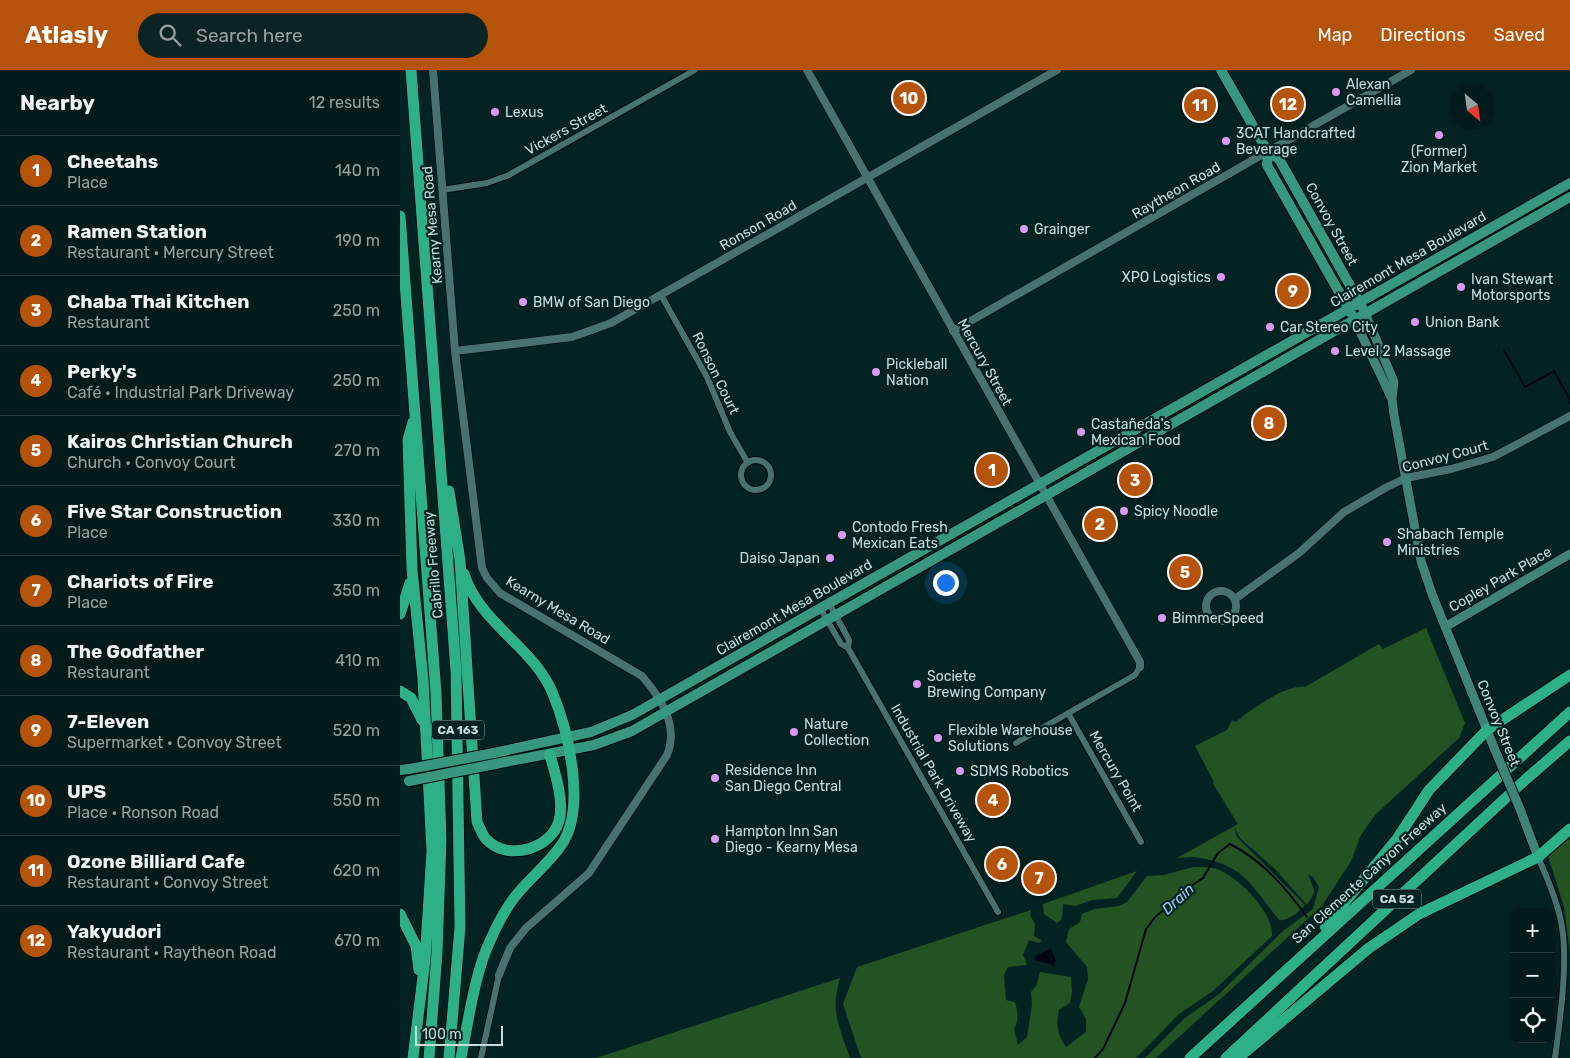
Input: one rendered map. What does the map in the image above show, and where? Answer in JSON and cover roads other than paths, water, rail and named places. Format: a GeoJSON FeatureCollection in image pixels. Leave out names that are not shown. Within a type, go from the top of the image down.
{"type":"FeatureCollection","features":[{"type":"Feature","properties":{"kind":"highway","name":"Cabrillo Freeway"},"geometry":{"type":"LineString","coordinates":[[412,70],[456,671],[460,811],[460,927],[449,1058]]}},
{"type":"Feature","properties":{"kind":"highway","name":"Cabrillo Freeway"},"geometry":{"type":"LineString","coordinates":[[400,216],[436,693],[441,840],[437,953],[429,1058]]}},
{"type":"Feature","properties":{"kind":"highway"},"geometry":{"type":"LineString","coordinates":[[435,402],[460,560],[477,822],[486,839],[502,848],[516,851],[531,850],[553,832],[560,816],[558,794],[550,754]]}},
{"type":"Feature","properties":{"kind":"highway"},"geometry":{"type":"LineString","coordinates":[[413,1058],[421,993],[432,851],[423,679],[412,569],[408,440],[415,416]]}},
{"type":"Feature","properties":{"kind":"highway"},"geometry":{"type":"LineString","coordinates":[[460,560],[466,580],[479,605],[545,678],[553,695],[565,739],[575,798],[573,822],[562,844],[514,898],[489,942],[461,1058]]}},
{"type":"Feature","properties":{"kind":"highway"},"geometry":{"type":"LineString","coordinates":[[400,614],[404,605],[412,569]]}},
{"type":"Feature","properties":{"kind":"highway"},"geometry":{"type":"LineString","coordinates":[[1300,956],[1307,944],[1346,902],[1397,840],[1429,790],[1487,730],[1570,675]]}},
{"type":"Feature","properties":{"kind":"highway"},"geometry":{"type":"LineString","coordinates":[[400,691],[411,698],[418,708],[426,730]]}},
{"type":"Feature","properties":{"kind":"highway","name":"San Clemente Canyon Freeway"},"geometry":{"type":"LineString","coordinates":[[1190,1058],[1570,712]]}},
{"type":"Feature","properties":{"kind":"highway","name":"CA 52"},"geometry":{"type":"LineString","coordinates":[[1226,1058],[1570,741]]}},
{"type":"Feature","properties":{"kind":"highway"},"geometry":{"type":"LineString","coordinates":[[1238,1058],[1369,948],[1419,914],[1538,857],[1570,829]]}},
{"type":"Feature","properties":{"kind":"highway"},"geometry":{"type":"LineString","coordinates":[[400,914],[416,946],[421,993]]}},
{"type":"Feature","properties":{"kind":"main road","name":"Convoy Street"},"geometry":{"type":"LineString","coordinates":[[1221,70],[1268,152],[1279,159],[1366,314],[1394,382],[1392,399]]}},
{"type":"Feature","properties":{"kind":"main road","name":"Convoy Street"},"geometry":{"type":"LineString","coordinates":[[1268,152],[1267,165],[1349,309],[1392,399],[1421,560],[1445,627],[1538,857]]}},
{"type":"Feature","properties":{"kind":"main road","name":"Clairemont Mesa Boulevard"},"geometry":{"type":"LineString","coordinates":[[404,770],[565,739],[600,730],[659,700],[1570,183]]}},
{"type":"Feature","properties":{"kind":"main road","name":"Clairemont Mesa Boulevard"},"geometry":{"type":"LineString","coordinates":[[404,781],[568,751],[618,737],[666,712],[1570,197]]}},
{"type":"Feature","properties":{"kind":"main road","name":"Copley Park Place"},"geometry":{"type":"LineString","coordinates":[[1445,627],[1570,554]]}},
{"type":"Feature","properties":{"kind":"street","name":"Kearny Mesa Road"},"geometry":{"type":"LineString","coordinates":[[433,70],[455,352],[479,557],[487,578],[500,593],[642,676],[666,712],[672,731],[672,742],[667,755],[589,873],[526,928],[510,948],[499,974],[481,1058]]}},
{"type":"Feature","properties":{"kind":"street","name":"Vickers Street"},"geometry":{"type":"LineString","coordinates":[[442,190],[487,183],[509,175],[695,70]]}},
{"type":"Feature","properties":{"kind":"street","name":"Mercury Street"},"geometry":{"type":"LineString","coordinates":[[807,70],[866,178],[1140,662],[1140,667]]}},
{"type":"Feature","properties":{"kind":"street","name":"Ronson Road"},"geometry":{"type":"LineString","coordinates":[[455,352],[584,334],[611,323],[1057,70]]}},
{"type":"Feature","properties":{"kind":"street","name":"Raytheon Road"},"geometry":{"type":"LineString","coordinates":[[953,331],[1411,70]]}},
{"type":"Feature","properties":{"kind":"street","name":"Ronson Court"},"geometry":{"type":"LineString","coordinates":[[661,295],[707,377],[730,432],[748,463]]}},
{"type":"Feature","properties":{"kind":"street","name":"Convoy Court"},"geometry":{"type":"LineString","coordinates":[[1234,599],[1299,553],[1344,512],[1406,478],[1451,469],[1493,457],[1570,416]]}},
{"type":"Feature","properties":{"kind":"street"},"geometry":{"type":"LineString","coordinates":[[758,461],[769,470],[770,480],[763,488],[749,489],[742,481],[741,471],[748,463],[758,461]]}},
{"type":"Feature","properties":{"kind":"street"},"geometry":{"type":"LineString","coordinates":[[1217,591],[1226,591],[1234,599],[1236,609],[1227,619],[1213,619],[1207,612],[1208,597],[1217,591]]}},
{"type":"Feature","properties":{"kind":"street","name":"Industrial Park Driveway"},"geometry":{"type":"LineString","coordinates":[[825,606],[841,644],[848,648],[998,912]]}},
{"type":"Feature","properties":{"kind":"street","name":"Industrial Park Driveway"},"geometry":{"type":"LineString","coordinates":[[825,606],[849,640],[848,648]]}},
{"type":"Feature","properties":{"kind":"street"},"geometry":{"type":"LineString","coordinates":[[1016,743],[1135,675],[1140,667]]}},
{"type":"Feature","properties":{"kind":"street","name":"Mercury Point"},"geometry":{"type":"LineString","coordinates":[[1068,713],[1141,842]]}},
{"type":"Feature","properties":{"kind":"street","name":"Convoy Street"},"geometry":{"type":"LineString","coordinates":[[1538,857],[1556,901],[1562,927],[1560,1012],[1555,1058]]}},
{"type":"Feature","properties":{"kind":"waterway"},"geometry":{"type":"LineString","coordinates":[[1504,350],[1525,387],[1554,371],[1570,399]]}},
{"type":"Feature","properties":{"kind":"waterway","name":"Drain"},"geometry":{"type":"LineString","coordinates":[[1095,1058],[1103,1049],[1125,1003],[1146,929],[1156,916],[1173,903],[1185,890],[1203,878],[1218,853],[1230,844],[1263,866],[1291,896],[1307,917]]}},
{"type":"Feature","properties":{"kind":"place","name":"Alexan Camellia"},"geometry":{"type":"Point","coordinates":[1336,92]}},
{"type":"Feature","properties":{"kind":"place","name":"UPS"},"geometry":{"type":"Point","coordinates":[909,98]}},
{"type":"Feature","properties":{"kind":"place","name":"Yakyudori"},"geometry":{"type":"Point","coordinates":[1288,104]}},
{"type":"Feature","properties":{"kind":"place","name":"Ozone Billiard Cafe"},"geometry":{"type":"Point","coordinates":[1200,105]}},
{"type":"Feature","properties":{"kind":"place","name":"Lexus"},"geometry":{"type":"Point","coordinates":[495,112]}},
{"type":"Feature","properties":{"kind":"place","name":"(Former) Zion Market"},"geometry":{"type":"Point","coordinates":[1439,135]}},
{"type":"Feature","properties":{"kind":"place","name":"3CAT Handcrafted Beverage"},"geometry":{"type":"Point","coordinates":[1226,141]}},
{"type":"Feature","properties":{"kind":"place","name":"Grainger"},"geometry":{"type":"Point","coordinates":[1024,229]}},
{"type":"Feature","properties":{"kind":"place","name":"XPO Logistics"},"geometry":{"type":"Point","coordinates":[1221,277]}},
{"type":"Feature","properties":{"kind":"place","name":"Ivan Stewart Motorsports"},"geometry":{"type":"Point","coordinates":[1461,287]}},
{"type":"Feature","properties":{"kind":"place","name":"7-Eleven"},"geometry":{"type":"Point","coordinates":[1293,291]}},
{"type":"Feature","properties":{"kind":"place","name":"BMW of San Diego"},"geometry":{"type":"Point","coordinates":[523,302]}},
{"type":"Feature","properties":{"kind":"place","name":"Union Bank"},"geometry":{"type":"Point","coordinates":[1415,322]}},
{"type":"Feature","properties":{"kind":"place","name":"Car Stereo City"},"geometry":{"type":"Point","coordinates":[1270,327]}},
{"type":"Feature","properties":{"kind":"place","name":"Level 2 Massage"},"geometry":{"type":"Point","coordinates":[1335,351]}},
{"type":"Feature","properties":{"kind":"place","name":"Pickleball Nation"},"geometry":{"type":"Point","coordinates":[876,372]}},
{"type":"Feature","properties":{"kind":"place","name":"The Godfather"},"geometry":{"type":"Point","coordinates":[1269,423]}},
{"type":"Feature","properties":{"kind":"place","name":"Castañeda's Mexican Food"},"geometry":{"type":"Point","coordinates":[1081,432]}},
{"type":"Feature","properties":{"kind":"place","name":"Cheetahs"},"geometry":{"type":"Point","coordinates":[992,470]}},
{"type":"Feature","properties":{"kind":"place","name":"Chaba Thai Kitchen"},"geometry":{"type":"Point","coordinates":[1135,480]}},
{"type":"Feature","properties":{"kind":"place","name":"Spicy Noodle"},"geometry":{"type":"Point","coordinates":[1124,511]}},
{"type":"Feature","properties":{"kind":"place","name":"Ramen Station"},"geometry":{"type":"Point","coordinates":[1100,524]}},
{"type":"Feature","properties":{"kind":"place","name":"Contodo Fresh Mexican Eats"},"geometry":{"type":"Point","coordinates":[842,535]}},
{"type":"Feature","properties":{"kind":"place","name":"Shabach Temple Ministries"},"geometry":{"type":"Point","coordinates":[1387,542]}},
{"type":"Feature","properties":{"kind":"place","name":"Daiso Japan"},"geometry":{"type":"Point","coordinates":[830,558]}},
{"type":"Feature","properties":{"kind":"place","name":"Kairos Christian Church"},"geometry":{"type":"Point","coordinates":[1185,572]}},
{"type":"Feature","properties":{"kind":"place","name":"BimmerSpeed"},"geometry":{"type":"Point","coordinates":[1162,618]}},
{"type":"Feature","properties":{"kind":"place","name":"Societe Brewing Company"},"geometry":{"type":"Point","coordinates":[917,684]}},
{"type":"Feature","properties":{"kind":"place","name":"Nature Collection"},"geometry":{"type":"Point","coordinates":[794,732]}},
{"type":"Feature","properties":{"kind":"place","name":"Flexible Warehouse Solutions"},"geometry":{"type":"Point","coordinates":[938,738]}},
{"type":"Feature","properties":{"kind":"place","name":"SDMS Robotics"},"geometry":{"type":"Point","coordinates":[960,771]}},
{"type":"Feature","properties":{"kind":"place","name":"Residence Inn San Diego Central"},"geometry":{"type":"Point","coordinates":[715,778]}},
{"type":"Feature","properties":{"kind":"place","name":"Perky's"},"geometry":{"type":"Point","coordinates":[993,800]}},
{"type":"Feature","properties":{"kind":"place","name":"Hampton Inn San Diego - Kearny Mesa"},"geometry":{"type":"Point","coordinates":[715,839]}},
{"type":"Feature","properties":{"kind":"place","name":"Five Star Construction"},"geometry":{"type":"Point","coordinates":[1002,864]}},
{"type":"Feature","properties":{"kind":"place","name":"Chariots of Fire"},"geometry":{"type":"Point","coordinates":[1039,878]}}]}
